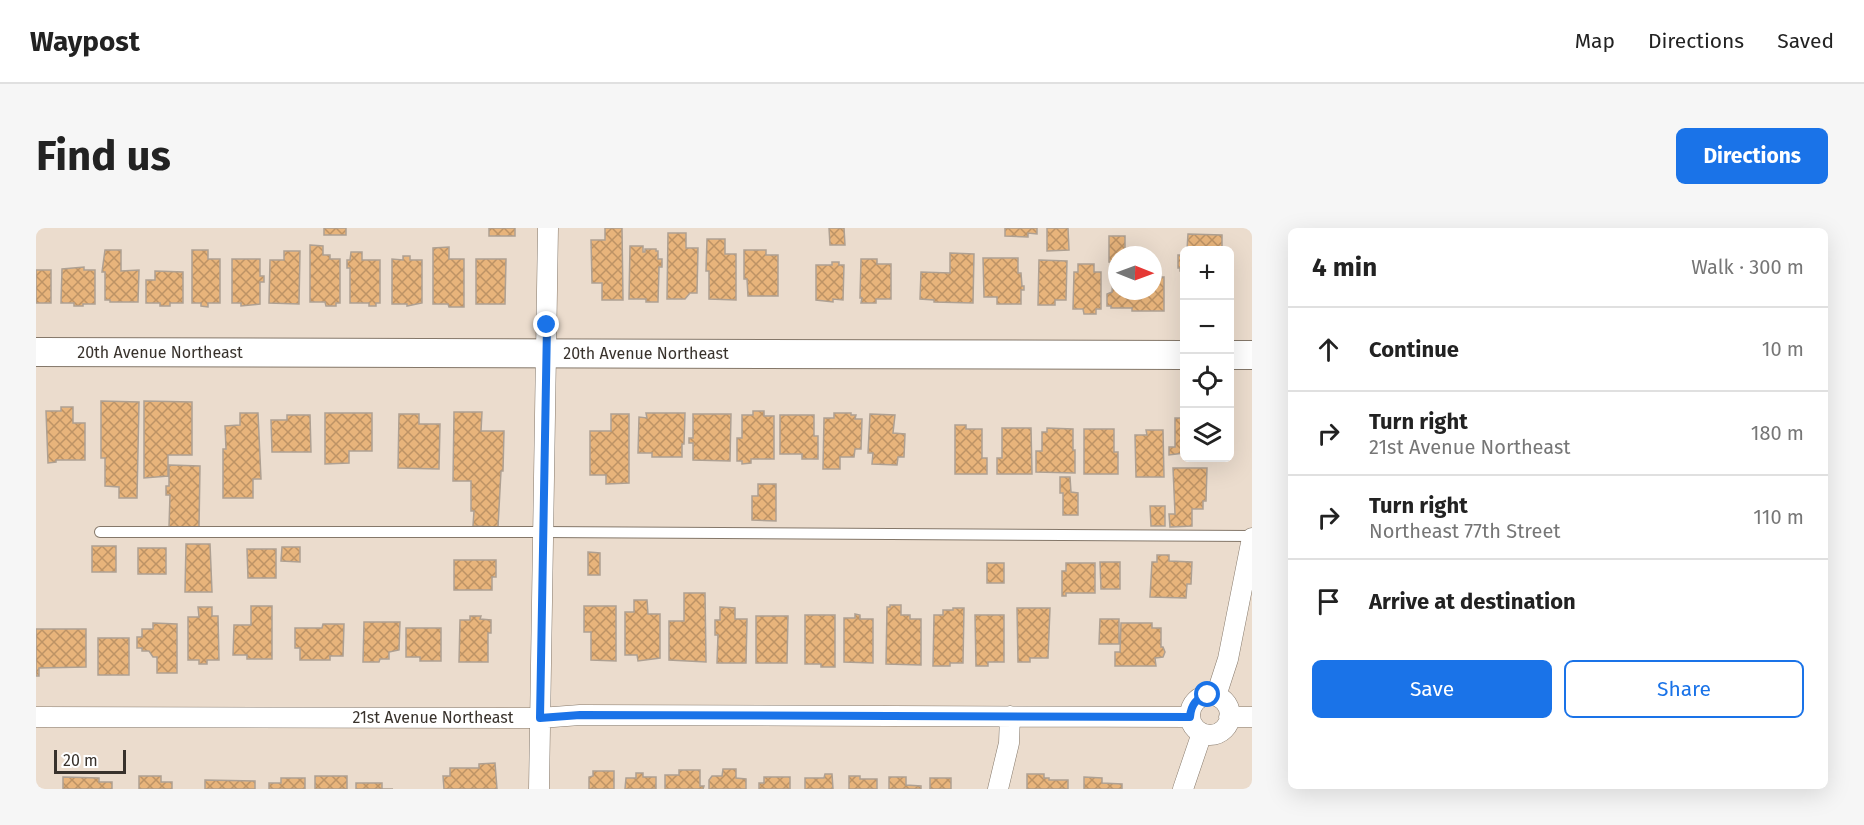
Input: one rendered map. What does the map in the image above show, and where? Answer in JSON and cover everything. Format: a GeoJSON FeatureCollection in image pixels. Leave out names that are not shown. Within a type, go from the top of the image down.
{"type":"FeatureCollection","features":[{"type":"Feature","properties":{"kind":"street"},"geometry":{"type":"LineString","coordinates":[[539,789],[548,228]]}},
{"type":"Feature","properties":{"kind":"street","name":"20th Avenue Northeast"},"geometry":{"type":"LineString","coordinates":[[36,352],[1180,355]]}},
{"type":"Feature","properties":{"kind":"street"},"geometry":{"type":"LineString","coordinates":[[1234,355],[1252,355]]}},
{"type":"Feature","properties":{"kind":"street"},"geometry":{"type":"LineString","coordinates":[[1216,696],[1228,659],[1252,537]]}},
{"type":"Feature","properties":{"kind":"street"},"geometry":{"type":"LineString","coordinates":[[1208,695],[1216,696],[1225,702],[1228,708],[1229,717],[1226,727],[1215,734],[1202,733],[1192,724],[1190,717],[1192,705],[1196,700],[1208,695]]}},
{"type":"Feature","properties":{"kind":"street","name":"21st Avenue Northeast"},"geometry":{"type":"LineString","coordinates":[[36,717],[540,718],[580,715],[1190,717]]}},
{"type":"Feature","properties":{"kind":"street"},"geometry":{"type":"LineString","coordinates":[[998,789],[1009,742],[1010,716]]}},
{"type":"Feature","properties":{"kind":"street"},"geometry":{"type":"LineString","coordinates":[[1229,717],[1252,717]]}},
{"type":"Feature","properties":{"kind":"street"},"geometry":{"type":"LineString","coordinates":[[1183,789],[1202,733]]}},
{"type":"Feature","properties":{"kind":"lane"},"geometry":{"type":"LineString","coordinates":[[100,532],[542,532],[1252,537]]}},
{"type":"Feature","properties":{"kind":"building"},"geometry":{"type":"Polygon","coordinates":[[[324,228],[346,228],[346,235],[324,235],[324,228]]]}},
{"type":"Feature","properties":{"kind":"building"},"geometry":{"type":"Polygon","coordinates":[[[489,228],[515,228],[515,236],[489,236],[489,228]]]}},
{"type":"Feature","properties":{"kind":"building"},"geometry":{"type":"Polygon","coordinates":[[[605,228],[622,228],[623,300],[602,300],[602,283],[592,283],[591,240],[605,240],[605,228]]]}},
{"type":"Feature","properties":{"kind":"building"},"geometry":{"type":"Polygon","coordinates":[[[829,228],[844,228],[845,245],[830,245],[829,228]]]}},
{"type":"Feature","properties":{"kind":"building"},"geometry":{"type":"Polygon","coordinates":[[[1005,228],[1037,228],[1037,234],[1028,233],[1028,237],[1005,236],[1005,228]]]}},
{"type":"Feature","properties":{"kind":"building"},"geometry":{"type":"Polygon","coordinates":[[[1047,228],[1068,228],[1069,250],[1047,251],[1047,228]]]}},
{"type":"Feature","properties":{"kind":"building"},"geometry":{"type":"Polygon","coordinates":[[[668,233],[686,233],[686,248],[698,248],[697,293],[690,293],[685,299],[667,299],[668,233]]]}},
{"type":"Feature","properties":{"kind":"building"},"geometry":{"type":"Polygon","coordinates":[[[1188,234],[1222,235],[1222,246],[1187,246],[1188,234]]]}},
{"type":"Feature","properties":{"kind":"building"},"geometry":{"type":"Polygon","coordinates":[[[1109,236],[1125,236],[1125,246],[1109,246],[1109,236]]]}},
{"type":"Feature","properties":{"kind":"building"},"geometry":{"type":"Polygon","coordinates":[[[707,239],[725,239],[725,254],[736,254],[736,300],[709,299],[709,271],[706,271],[707,239]]]}},
{"type":"Feature","properties":{"kind":"building"},"geometry":{"type":"Polygon","coordinates":[[[310,245],[323,246],[323,255],[330,255],[330,259],[340,259],[340,303],[336,303],[336,306],[326,306],[325,302],[310,302],[310,245]]]}},
{"type":"Feature","properties":{"kind":"building"},"geometry":{"type":"Polygon","coordinates":[[[630,246],[643,246],[643,252],[645,249],[656,249],[658,259],[662,259],[662,267],[659,267],[658,302],[629,299],[630,246]]]}},
{"type":"Feature","properties":{"kind":"building"},"geometry":{"type":"Polygon","coordinates":[[[449,247],[449,259],[464,259],[464,307],[433,304],[433,248],[449,247]]]}},
{"type":"Feature","properties":{"kind":"building"},"geometry":{"type":"Polygon","coordinates":[[[105,250],[121,250],[121,271],[139,270],[138,302],[105,300],[105,272],[102,272],[105,250]]]}},
{"type":"Feature","properties":{"kind":"building"},"geometry":{"type":"Polygon","coordinates":[[[192,250],[208,250],[208,259],[220,259],[220,303],[208,303],[208,307],[201,306],[201,303],[192,303],[192,250]]]}},
{"type":"Feature","properties":{"kind":"building"},"geometry":{"type":"Polygon","coordinates":[[[744,250],[766,250],[766,255],[778,255],[778,296],[748,296],[747,279],[744,279],[744,250]]]}},
{"type":"Feature","properties":{"kind":"building"},"geometry":{"type":"Polygon","coordinates":[[[284,251],[300,251],[299,304],[269,303],[270,260],[284,260],[284,251]]]}},
{"type":"Feature","properties":{"kind":"building"},"geometry":{"type":"Polygon","coordinates":[[[351,252],[362,252],[362,260],[380,260],[380,303],[376,303],[376,306],[369,306],[369,303],[350,303],[350,268],[347,268],[347,260],[350,260],[351,252]]]}},
{"type":"Feature","properties":{"kind":"building"},"geometry":{"type":"Polygon","coordinates":[[[950,253],[974,254],[973,303],[934,302],[934,300],[920,299],[921,272],[950,273],[950,253]]]}},
{"type":"Feature","properties":{"kind":"building"},"geometry":{"type":"Polygon","coordinates":[[[1178,255],[1180,255],[1180,268],[1178,268],[1178,255]]]}},
{"type":"Feature","properties":{"kind":"building"},"geometry":{"type":"Polygon","coordinates":[[[403,256],[410,256],[410,260],[422,260],[422,303],[407,306],[407,304],[392,304],[392,259],[403,260],[403,256]]]}},
{"type":"Feature","properties":{"kind":"building"},"geometry":{"type":"Polygon","coordinates":[[[983,258],[1018,258],[1018,273],[1021,273],[1022,286],[1024,286],[1024,290],[1021,290],[1021,304],[997,304],[997,297],[984,297],[983,258]]]}},
{"type":"Feature","properties":{"kind":"building"},"geometry":{"type":"Polygon","coordinates":[[[232,259],[260,259],[260,276],[264,276],[264,282],[260,282],[260,304],[241,306],[241,303],[232,303],[232,259]]]}},
{"type":"Feature","properties":{"kind":"building"},"geometry":{"type":"Polygon","coordinates":[[[476,259],[506,259],[505,304],[476,304],[476,259]]]}},
{"type":"Feature","properties":{"kind":"building"},"geometry":{"type":"Polygon","coordinates":[[[861,259],[877,259],[877,264],[891,264],[891,299],[876,299],[876,303],[861,303],[861,259]]]}},
{"type":"Feature","properties":{"kind":"building"},"geometry":{"type":"Polygon","coordinates":[[[1039,260],[1067,261],[1066,300],[1055,300],[1055,305],[1038,305],[1039,260]]]}},
{"type":"Feature","properties":{"kind":"building"},"geometry":{"type":"Polygon","coordinates":[[[832,262],[844,265],[843,300],[833,299],[833,302],[816,300],[816,265],[832,265],[832,262]]]}},
{"type":"Feature","properties":{"kind":"building"},"geometry":{"type":"Polygon","coordinates":[[[1078,264],[1094,264],[1094,272],[1101,272],[1101,309],[1096,309],[1096,314],[1084,314],[1083,309],[1073,309],[1074,272],[1078,272],[1078,264]]]}},
{"type":"Feature","properties":{"kind":"building"},"geometry":{"type":"Polygon","coordinates":[[[84,267],[84,270],[95,270],[95,304],[74,306],[74,303],[61,303],[62,269],[84,267]]]}},
{"type":"Feature","properties":{"kind":"building"},"geometry":{"type":"Polygon","coordinates":[[[36,270],[51,270],[51,303],[36,303],[36,270]]]}},
{"type":"Feature","properties":{"kind":"building"},"geometry":{"type":"Polygon","coordinates":[[[155,271],[183,272],[183,303],[160,306],[160,303],[146,303],[146,280],[155,280],[155,271]]]}},
{"type":"Feature","properties":{"kind":"building"},"geometry":{"type":"Polygon","coordinates":[[[1162,277],[1164,277],[1164,311],[1132,311],[1132,308],[1111,308],[1107,306],[1107,294],[1108,300],[1162,300],[1162,277]]]}},
{"type":"Feature","properties":{"kind":"building"},"geometry":{"type":"Polygon","coordinates":[[[101,401],[139,402],[137,498],[119,498],[119,487],[105,486],[105,458],[101,458],[101,401]]]}},
{"type":"Feature","properties":{"kind":"building"},"geometry":{"type":"Polygon","coordinates":[[[144,401],[192,402],[192,455],[168,455],[168,476],[144,478],[144,401]]]}},
{"type":"Feature","properties":{"kind":"building"},"geometry":{"type":"Polygon","coordinates":[[[61,407],[73,407],[73,423],[85,423],[85,460],[56,460],[56,462],[48,463],[46,411],[61,411],[61,407]]]}},
{"type":"Feature","properties":{"kind":"building"},"geometry":{"type":"Polygon","coordinates":[[[753,411],[764,411],[764,416],[774,416],[774,459],[751,459],[751,463],[742,464],[742,461],[737,461],[737,438],[742,438],[742,415],[753,415],[753,411]]]}},
{"type":"Feature","properties":{"kind":"building"},"geometry":{"type":"Polygon","coordinates":[[[454,412],[482,412],[481,431],[504,431],[498,527],[473,526],[471,481],[453,481],[454,412]]]}},
{"type":"Feature","properties":{"kind":"building"},"geometry":{"type":"Polygon","coordinates":[[[240,413],[258,413],[261,479],[253,479],[253,498],[223,498],[225,426],[240,425],[240,413]]]}},
{"type":"Feature","properties":{"kind":"building"},"geometry":{"type":"Polygon","coordinates":[[[325,413],[372,413],[372,451],[349,451],[349,463],[325,464],[325,413]]]}},
{"type":"Feature","properties":{"kind":"building"},"geometry":{"type":"Polygon","coordinates":[[[646,413],[685,413],[682,457],[652,457],[652,453],[638,453],[639,417],[647,418],[646,413]]]}},
{"type":"Feature","properties":{"kind":"building"},"geometry":{"type":"Polygon","coordinates":[[[834,413],[851,413],[851,415],[856,415],[855,419],[862,419],[861,449],[855,449],[854,457],[840,457],[840,469],[823,469],[824,418],[834,418],[834,413]]]}},
{"type":"Feature","properties":{"kind":"building"},"geometry":{"type":"Polygon","coordinates":[[[399,414],[419,414],[419,424],[440,424],[439,469],[398,468],[399,414]]]}},
{"type":"Feature","properties":{"kind":"building"},"geometry":{"type":"Polygon","coordinates":[[[611,414],[629,414],[629,483],[606,484],[606,475],[590,475],[590,431],[611,431],[611,414]]]}},
{"type":"Feature","properties":{"kind":"building"},"geometry":{"type":"Polygon","coordinates":[[[693,414],[731,414],[730,461],[693,460],[693,443],[689,443],[689,438],[693,438],[693,414]]]}},
{"type":"Feature","properties":{"kind":"building"},"geometry":{"type":"Polygon","coordinates":[[[870,414],[895,415],[893,433],[905,434],[904,457],[898,457],[897,465],[872,464],[873,453],[868,453],[870,414]]]}},
{"type":"Feature","properties":{"kind":"building"},"geometry":{"type":"Polygon","coordinates":[[[287,415],[310,415],[311,452],[272,452],[271,420],[287,420],[287,415]]]}},
{"type":"Feature","properties":{"kind":"building"},"geometry":{"type":"Polygon","coordinates":[[[780,415],[814,415],[814,436],[818,436],[818,459],[802,459],[802,454],[780,454],[780,415]]]}},
{"type":"Feature","properties":{"kind":"building"},"geometry":{"type":"Polygon","coordinates":[[[1175,418],[1180,418],[1180,454],[1169,455],[1169,447],[1175,447],[1175,418]]]}},
{"type":"Feature","properties":{"kind":"building"},"geometry":{"type":"Polygon","coordinates":[[[955,425],[966,425],[966,429],[982,429],[982,458],[987,458],[987,474],[955,474],[955,425]]]}},
{"type":"Feature","properties":{"kind":"building"},"geometry":{"type":"Polygon","coordinates":[[[1002,428],[1031,428],[1032,474],[997,474],[997,458],[1002,458],[1002,428]]]}},
{"type":"Feature","properties":{"kind":"building"},"geometry":{"type":"Polygon","coordinates":[[[1047,428],[1073,429],[1075,473],[1036,472],[1036,451],[1042,451],[1042,432],[1047,432],[1047,428]]]}},
{"type":"Feature","properties":{"kind":"building"},"geometry":{"type":"Polygon","coordinates":[[[1084,429],[1114,429],[1114,452],[1118,452],[1118,474],[1084,474],[1084,429]]]}},
{"type":"Feature","properties":{"kind":"building"},"geometry":{"type":"Polygon","coordinates":[[[1146,430],[1163,430],[1164,477],[1136,477],[1135,435],[1147,435],[1146,430]]]}},
{"type":"Feature","properties":{"kind":"building"},"geometry":{"type":"Polygon","coordinates":[[[169,465],[200,466],[199,528],[169,527],[170,495],[166,495],[166,486],[169,486],[169,465]]]}},
{"type":"Feature","properties":{"kind":"building"},"geometry":{"type":"Polygon","coordinates":[[[1173,468],[1207,468],[1206,501],[1203,501],[1203,509],[1192,509],[1192,526],[1170,527],[1169,514],[1175,514],[1173,468]]]}},
{"type":"Feature","properties":{"kind":"building"},"geometry":{"type":"Polygon","coordinates":[[[1060,477],[1070,477],[1071,492],[1078,493],[1078,515],[1063,515],[1060,477]]]}},
{"type":"Feature","properties":{"kind":"building"},"geometry":{"type":"Polygon","coordinates":[[[758,484],[776,484],[776,521],[752,520],[752,496],[758,496],[758,484]]]}},
{"type":"Feature","properties":{"kind":"building"},"geometry":{"type":"Polygon","coordinates":[[[1150,506],[1165,506],[1165,526],[1151,526],[1150,506]]]}},
{"type":"Feature","properties":{"kind":"building"},"geometry":{"type":"Polygon","coordinates":[[[186,544],[210,544],[212,592],[185,592],[186,544]]]}},
{"type":"Feature","properties":{"kind":"building"},"geometry":{"type":"Polygon","coordinates":[[[92,546],[116,546],[116,572],[92,572],[92,546]]]}},
{"type":"Feature","properties":{"kind":"building"},"geometry":{"type":"Polygon","coordinates":[[[282,547],[300,547],[300,562],[281,561],[282,547]]]}},
{"type":"Feature","properties":{"kind":"building"},"geometry":{"type":"Polygon","coordinates":[[[138,548],[166,548],[166,574],[138,574],[138,548]]]}},
{"type":"Feature","properties":{"kind":"building"},"geometry":{"type":"Polygon","coordinates":[[[247,549],[276,549],[276,578],[248,578],[247,549]]]}},
{"type":"Feature","properties":{"kind":"building"},"geometry":{"type":"Polygon","coordinates":[[[588,552],[600,553],[600,575],[588,575],[588,552]]]}},
{"type":"Feature","properties":{"kind":"building"},"geometry":{"type":"Polygon","coordinates":[[[1157,555],[1169,555],[1169,561],[1192,562],[1191,584],[1187,584],[1186,598],[1150,597],[1152,562],[1157,562],[1157,555]]]}},
{"type":"Feature","properties":{"kind":"building"},"geometry":{"type":"Polygon","coordinates":[[[454,560],[496,560],[496,577],[492,577],[492,590],[454,590],[454,560]]]}},
{"type":"Feature","properties":{"kind":"building"},"geometry":{"type":"Polygon","coordinates":[[[1100,562],[1120,562],[1120,589],[1101,589],[1100,562]]]}},
{"type":"Feature","properties":{"kind":"building"},"geometry":{"type":"Polygon","coordinates":[[[987,563],[1004,563],[1004,583],[987,583],[987,563]]]}},
{"type":"Feature","properties":{"kind":"building"},"geometry":{"type":"Polygon","coordinates":[[[1066,563],[1095,563],[1095,593],[1066,593],[1066,596],[1062,596],[1062,571],[1066,571],[1066,563]]]}},
{"type":"Feature","properties":{"kind":"building"},"geometry":{"type":"Polygon","coordinates":[[[684,593],[705,593],[706,662],[669,660],[669,621],[684,621],[684,593]]]}},
{"type":"Feature","properties":{"kind":"building"},"geometry":{"type":"Polygon","coordinates":[[[634,600],[647,600],[648,614],[660,614],[660,658],[638,661],[637,655],[625,655],[625,612],[634,612],[634,600]]]}},
{"type":"Feature","properties":{"kind":"building"},"geometry":{"type":"Polygon","coordinates":[[[901,605],[901,615],[910,615],[910,619],[921,619],[921,665],[886,664],[887,607],[901,605]]]}},
{"type":"Feature","properties":{"kind":"building"},"geometry":{"type":"Polygon","coordinates":[[[251,606],[272,606],[272,659],[247,659],[247,655],[233,655],[234,625],[251,625],[251,606]]]}},
{"type":"Feature","properties":{"kind":"building"},"geometry":{"type":"Polygon","coordinates":[[[584,606],[616,606],[616,661],[591,660],[591,632],[584,632],[584,606]]]}},
{"type":"Feature","properties":{"kind":"building"},"geometry":{"type":"Polygon","coordinates":[[[198,607],[212,607],[212,616],[218,616],[219,660],[207,660],[207,664],[199,664],[199,660],[188,660],[188,617],[199,617],[198,607]]]}},
{"type":"Feature","properties":{"kind":"building"},"geometry":{"type":"Polygon","coordinates":[[[720,607],[735,608],[735,619],[747,619],[746,663],[717,663],[718,635],[715,635],[715,620],[720,620],[720,607]]]}},
{"type":"Feature","properties":{"kind":"building"},"geometry":{"type":"Polygon","coordinates":[[[953,608],[964,608],[963,663],[933,666],[934,615],[943,615],[943,610],[953,610],[953,608]]]}},
{"type":"Feature","properties":{"kind":"building"},"geometry":{"type":"Polygon","coordinates":[[[1017,608],[1050,608],[1048,658],[1030,658],[1030,662],[1018,662],[1017,608]]]}},
{"type":"Feature","properties":{"kind":"building"},"geometry":{"type":"Polygon","coordinates":[[[855,614],[860,615],[860,619],[873,619],[873,663],[844,662],[844,618],[855,618],[855,614]]]}},
{"type":"Feature","properties":{"kind":"building"},"geometry":{"type":"Polygon","coordinates":[[[805,615],[835,615],[835,667],[805,664],[805,615]]]}},
{"type":"Feature","properties":{"kind":"building"},"geometry":{"type":"Polygon","coordinates":[[[975,615],[1004,615],[1004,662],[988,662],[988,666],[976,666],[975,615]]]}},
{"type":"Feature","properties":{"kind":"building"},"geometry":{"type":"Polygon","coordinates":[[[470,616],[481,616],[480,619],[491,620],[491,633],[488,633],[488,662],[459,662],[460,620],[470,620],[470,616]]]}},
{"type":"Feature","properties":{"kind":"building"},"geometry":{"type":"Polygon","coordinates":[[[756,616],[788,616],[787,663],[756,663],[756,616]]]}},
{"type":"Feature","properties":{"kind":"building"},"geometry":{"type":"Polygon","coordinates":[[[1100,619],[1119,619],[1119,644],[1099,644],[1100,619]]]}},
{"type":"Feature","properties":{"kind":"building"},"geometry":{"type":"Polygon","coordinates":[[[364,622],[400,622],[399,650],[389,652],[389,659],[380,659],[379,662],[363,662],[364,622]]]}},
{"type":"Feature","properties":{"kind":"building"},"geometry":{"type":"Polygon","coordinates":[[[153,623],[177,624],[177,673],[157,673],[157,657],[153,657],[149,651],[137,648],[137,637],[142,637],[142,629],[153,629],[153,623]]]}},
{"type":"Feature","properties":{"kind":"building"},"geometry":{"type":"Polygon","coordinates":[[[1121,623],[1152,623],[1152,628],[1161,628],[1161,647],[1165,652],[1163,657],[1155,658],[1156,666],[1115,666],[1115,652],[1120,652],[1121,623]]]}},
{"type":"Feature","properties":{"kind":"building"},"geometry":{"type":"Polygon","coordinates":[[[323,624],[344,624],[343,656],[330,656],[330,660],[300,660],[300,648],[295,648],[295,628],[322,628],[323,624]]]}},
{"type":"Feature","properties":{"kind":"building"},"geometry":{"type":"Polygon","coordinates":[[[406,628],[441,628],[441,661],[420,661],[420,657],[406,657],[406,628]]]}},
{"type":"Feature","properties":{"kind":"building"},"geometry":{"type":"Polygon","coordinates":[[[36,629],[86,629],[86,667],[39,668],[39,676],[36,676],[36,629]]]}},
{"type":"Feature","properties":{"kind":"building"},"geometry":{"type":"Polygon","coordinates":[[[98,638],[129,638],[129,675],[98,675],[98,638]]]}},
{"type":"Feature","properties":{"kind":"building"},"geometry":{"type":"Polygon","coordinates":[[[495,763],[497,789],[444,789],[443,776],[450,776],[450,768],[479,768],[479,764],[495,763]]]}},
{"type":"Feature","properties":{"kind":"building"},"geometry":{"type":"Polygon","coordinates":[[[723,769],[736,769],[736,778],[746,779],[746,789],[709,789],[709,780],[712,776],[722,776],[723,769]]]}},
{"type":"Feature","properties":{"kind":"building"},"geometry":{"type":"Polygon","coordinates":[[[679,770],[700,770],[700,786],[704,786],[703,789],[665,789],[665,775],[679,775],[679,770]]]}},
{"type":"Feature","properties":{"kind":"building"},"geometry":{"type":"Polygon","coordinates":[[[593,771],[614,771],[614,789],[589,789],[589,777],[593,776],[593,771]]]}},
{"type":"Feature","properties":{"kind":"building"},"geometry":{"type":"Polygon","coordinates":[[[636,773],[643,773],[643,777],[656,777],[656,789],[625,789],[626,778],[636,778],[636,773]]]}},
{"type":"Feature","properties":{"kind":"building"},"geometry":{"type":"Polygon","coordinates":[[[825,774],[832,774],[833,789],[805,789],[805,778],[824,778],[825,774]]]}},
{"type":"Feature","properties":{"kind":"building"},"geometry":{"type":"Polygon","coordinates":[[[1027,774],[1044,774],[1044,778],[1049,778],[1049,780],[1068,780],[1068,789],[1027,789],[1027,774]]]}},
{"type":"Feature","properties":{"kind":"building"},"geometry":{"type":"Polygon","coordinates":[[[139,776],[161,776],[161,782],[172,782],[172,789],[139,789],[139,776]]]}},
{"type":"Feature","properties":{"kind":"building"},"geometry":{"type":"Polygon","coordinates":[[[315,776],[347,776],[347,789],[315,789],[315,776]]]}},
{"type":"Feature","properties":{"kind":"building"},"geometry":{"type":"Polygon","coordinates":[[[849,776],[860,776],[860,779],[877,779],[877,789],[849,789],[849,776]]]}},
{"type":"Feature","properties":{"kind":"building"},"geometry":{"type":"Polygon","coordinates":[[[63,777],[99,778],[99,782],[112,782],[112,789],[63,789],[63,777]]]}},
{"type":"Feature","properties":{"kind":"building"},"geometry":{"type":"Polygon","coordinates":[[[764,777],[790,777],[790,789],[759,789],[759,783],[764,783],[764,777]]]}},
{"type":"Feature","properties":{"kind":"building"},"geometry":{"type":"Polygon","coordinates":[[[889,777],[906,777],[906,785],[921,786],[921,789],[889,789],[889,777]]]}},
{"type":"Feature","properties":{"kind":"building"},"geometry":{"type":"Polygon","coordinates":[[[1084,777],[1102,778],[1102,783],[1122,784],[1122,789],[1084,789],[1084,777]]]}},
{"type":"Feature","properties":{"kind":"building"},"geometry":{"type":"Polygon","coordinates":[[[281,778],[305,778],[305,789],[269,789],[269,783],[281,783],[281,778]]]}},
{"type":"Feature","properties":{"kind":"building"},"geometry":{"type":"Polygon","coordinates":[[[930,778],[951,778],[951,789],[930,789],[930,778]]]}},
{"type":"Feature","properties":{"kind":"building"},"geometry":{"type":"Polygon","coordinates":[[[205,780],[255,781],[255,789],[205,789],[205,780]]]}},
{"type":"Feature","properties":{"kind":"building"},"geometry":{"type":"Polygon","coordinates":[[[356,783],[382,783],[382,789],[356,789],[356,783]]]}},
{"type":"Feature","properties":{"kind":"route"},"geometry":{"type":"LineString","coordinates":[[547,325],[540,718],[580,715],[1190,717],[1192,705],[1196,700],[1208,695]]}}]}
